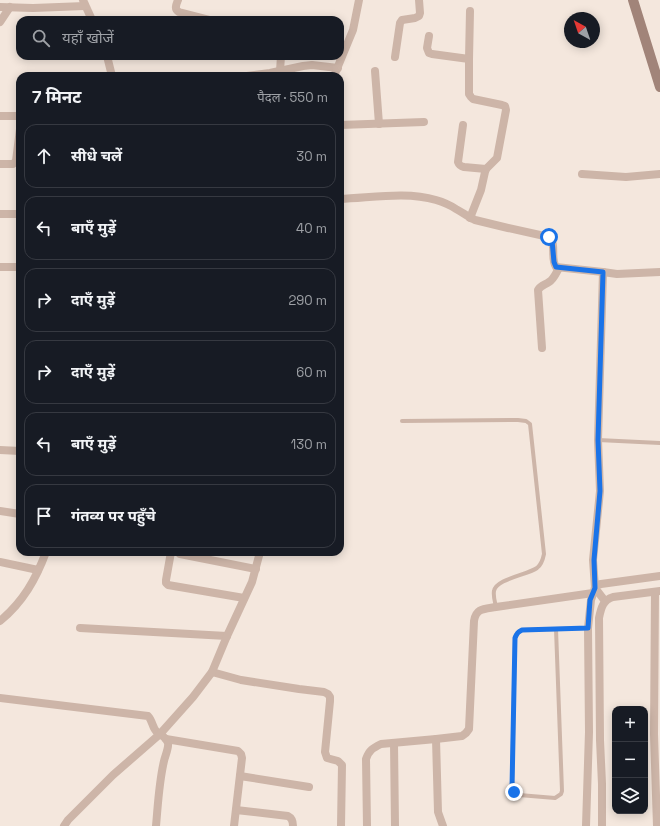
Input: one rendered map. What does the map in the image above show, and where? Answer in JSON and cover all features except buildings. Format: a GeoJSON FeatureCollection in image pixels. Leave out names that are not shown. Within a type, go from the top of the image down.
{"type":"FeatureCollection","features":[{"type":"Feature","properties":{"kind":"street"},"geometry":{"type":"LineString","coordinates":[[178,0],[176,11],[194,16]]}},
{"type":"Feature","properties":{"kind":"street"},"geometry":{"type":"LineString","coordinates":[[344,53],[353,30],[359,0]]}},
{"type":"Feature","properties":{"kind":"street"},"geometry":{"type":"LineString","coordinates":[[395,57],[400,23],[402,20],[419,16],[419,0]]}},
{"type":"Feature","properties":{"kind":"street"},"geometry":{"type":"LineString","coordinates":[[633,0],[660,87]]}},
{"type":"Feature","properties":{"kind":"street"},"geometry":{"type":"LineString","coordinates":[[0,7],[33,8],[84,3],[90,16]]}},
{"type":"Feature","properties":{"kind":"street"},"geometry":{"type":"LineString","coordinates":[[0,22],[10,7]]}},
{"type":"Feature","properties":{"kind":"street"},"geometry":{"type":"LineString","coordinates":[[470,11],[469,90],[471,97],[473,99],[505,106],[506,110],[496,158],[486,169],[481,190],[470,218]]}},
{"type":"Feature","properties":{"kind":"street"},"geometry":{"type":"LineString","coordinates":[[429,36],[427,48],[429,53],[469,59]]}},
{"type":"Feature","properties":{"kind":"street"},"geometry":{"type":"LineString","coordinates":[[109,60],[111,72]]}},
{"type":"Feature","properties":{"kind":"street"},"geometry":{"type":"LineString","coordinates":[[280,71],[281,60]]}},
{"type":"Feature","properties":{"kind":"street"},"geometry":{"type":"LineString","coordinates":[[336,72],[341,60]]}},
{"type":"Feature","properties":{"kind":"street"},"geometry":{"type":"LineString","coordinates":[[273,72],[312,65],[338,68]]}},
{"type":"Feature","properties":{"kind":"street"},"geometry":{"type":"LineString","coordinates":[[375,71],[379,124]]}},
{"type":"Feature","properties":{"kind":"street"},"geometry":{"type":"LineString","coordinates":[[0,116],[16,116]]}},
{"type":"Feature","properties":{"kind":"street"},"geometry":{"type":"LineString","coordinates":[[344,125],[424,122]]}},
{"type":"Feature","properties":{"kind":"street"},"geometry":{"type":"LineString","coordinates":[[463,125],[459,164],[461,167],[486,169]]}},
{"type":"Feature","properties":{"kind":"street"},"geometry":{"type":"LineString","coordinates":[[0,164],[13,164],[16,161]]}},
{"type":"Feature","properties":{"kind":"street"},"geometry":{"type":"LineString","coordinates":[[582,174],[626,177],[660,174]]}},
{"type":"Feature","properties":{"kind":"street"},"geometry":{"type":"LineString","coordinates":[[344,199],[405,196],[426,198],[454,207],[470,218],[549,237],[552,240],[554,265],[559,268],[622,274],[660,272]]}},
{"type":"Feature","properties":{"kind":"street"},"geometry":{"type":"LineString","coordinates":[[0,214],[16,214]]}},
{"type":"Feature","properties":{"kind":"street"},"geometry":{"type":"LineString","coordinates":[[0,267],[16,267]]}},
{"type":"Feature","properties":{"kind":"street"},"geometry":{"type":"LineString","coordinates":[[542,348],[538,290],[554,278],[559,268]]}},
{"type":"Feature","properties":{"kind":"street"},"geometry":{"type":"LineString","coordinates":[[603,272],[598,440],[600,491],[594,560],[594,590],[605,601]]}},
{"type":"Feature","properties":{"kind":"street"},"geometry":{"type":"LineString","coordinates":[[0,450],[16,451]]}},
{"type":"Feature","properties":{"kind":"street"},"geometry":{"type":"LineString","coordinates":[[0,511],[16,513]]}},
{"type":"Feature","properties":{"kind":"street"},"geometry":{"type":"LineString","coordinates":[[0,621],[19,603],[29,589],[44,556]]}},
{"type":"Feature","properties":{"kind":"street"},"geometry":{"type":"LineString","coordinates":[[174,556],[166,580],[168,585],[244,598]]}},
{"type":"Feature","properties":{"kind":"street"},"geometry":{"type":"LineString","coordinates":[[190,556],[256,569]]}},
{"type":"Feature","properties":{"kind":"street"},"geometry":{"type":"LineString","coordinates":[[64,826],[68,820],[113,775],[163,736],[194,697],[212,672],[252,582],[259,556]]}},
{"type":"Feature","properties":{"kind":"street"},"geometry":{"type":"LineString","coordinates":[[0,562],[38,570]]}},
{"type":"Feature","properties":{"kind":"street"},"geometry":{"type":"LineString","coordinates":[[586,826],[588,628],[590,600],[597,585],[660,576]]}},
{"type":"Feature","properties":{"kind":"street"},"geometry":{"type":"LineString","coordinates":[[367,826],[366,759],[368,753],[373,748],[381,744],[462,736],[469,729],[474,616],[477,612],[481,609],[594,590]]}},
{"type":"Feature","properties":{"kind":"street"},"geometry":{"type":"LineString","coordinates":[[602,826],[598,618],[601,607],[605,601],[613,597],[657,592],[654,734],[657,826]]}},
{"type":"Feature","properties":{"kind":"street"},"geometry":{"type":"LineString","coordinates":[[80,628],[227,636]]}},
{"type":"Feature","properties":{"kind":"street"},"geometry":{"type":"LineString","coordinates":[[212,672],[241,680],[324,692],[328,694],[330,701],[325,752],[327,758],[338,761],[342,764],[341,826]]}},
{"type":"Feature","properties":{"kind":"street"},"geometry":{"type":"LineString","coordinates":[[0,698],[148,716],[152,720],[155,730],[163,736],[168,743],[161,776],[156,826]]}},
{"type":"Feature","properties":{"kind":"street"},"geometry":{"type":"LineString","coordinates":[[163,736],[238,751],[242,754],[234,826]]}},
{"type":"Feature","properties":{"kind":"street"},"geometry":{"type":"LineString","coordinates":[[436,739],[438,812],[443,826]]}},
{"type":"Feature","properties":{"kind":"street"},"geometry":{"type":"LineString","coordinates":[[588,741],[600,740]]}},
{"type":"Feature","properties":{"kind":"street"},"geometry":{"type":"LineString","coordinates":[[394,743],[395,826]]}},
{"type":"Feature","properties":{"kind":"street"},"geometry":{"type":"LineString","coordinates":[[240,776],[309,787]]}},
{"type":"Feature","properties":{"kind":"street"},"geometry":{"type":"LineString","coordinates":[[236,810],[288,816],[292,819],[293,826]]}},
{"type":"Feature","properties":{"kind":"lane"},"geometry":{"type":"LineString","coordinates":[[402,421],[518,420],[526,421],[530,424],[544,554],[542,561],[537,568],[520,576],[509,579],[495,587],[494,592],[496,607]]}},
{"type":"Feature","properties":{"kind":"lane"},"geometry":{"type":"LineString","coordinates":[[598,440],[660,443]]}},
{"type":"Feature","properties":{"kind":"lane"},"geometry":{"type":"LineString","coordinates":[[556,629],[562,791],[555,798],[519,795],[514,792],[512,788],[515,638],[519,631],[522,630],[588,628]]}},
{"type":"Feature","properties":{"kind":"route"},"geometry":{"type":"LineString","coordinates":[[514,792],[512,788],[515,638],[519,631],[522,630],[588,628],[590,600],[595,588],[594,560],[600,491],[598,440],[603,272],[556,267],[554,265],[552,240],[549,237]]}}]}
